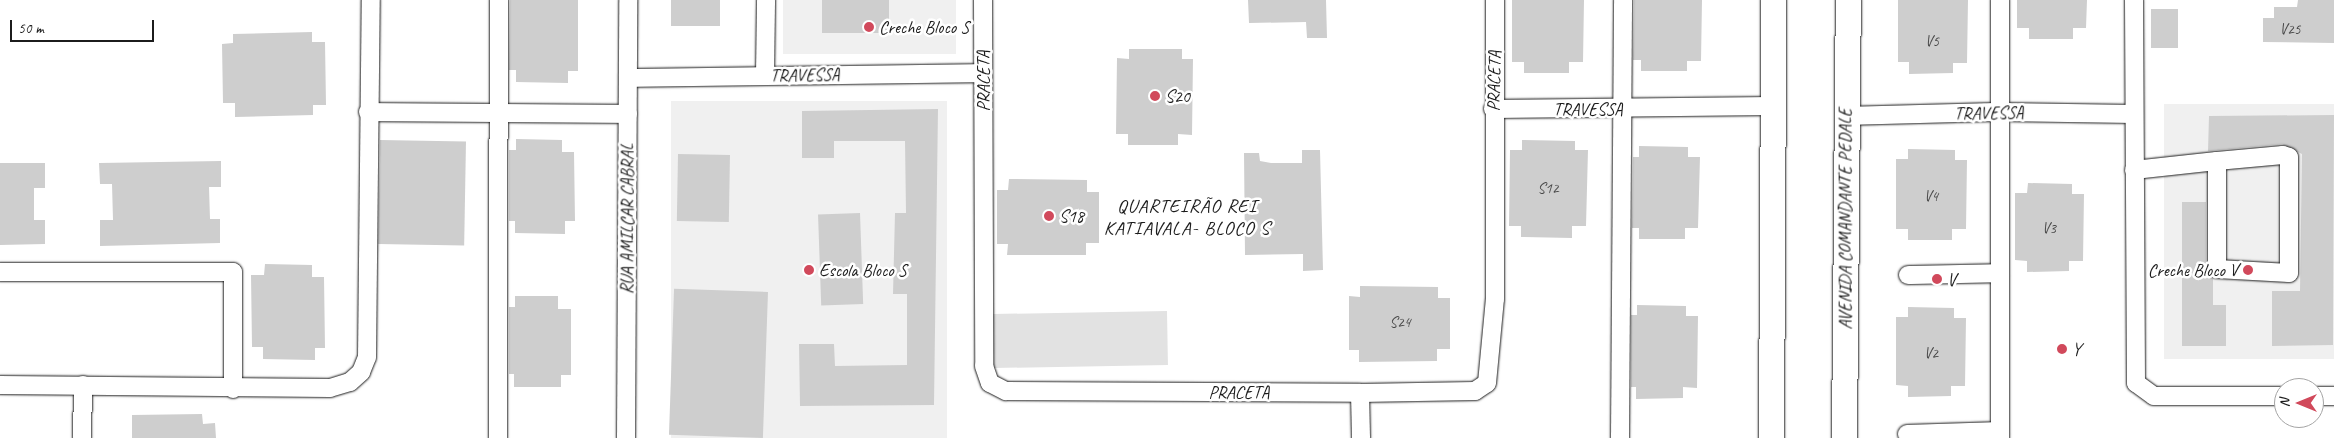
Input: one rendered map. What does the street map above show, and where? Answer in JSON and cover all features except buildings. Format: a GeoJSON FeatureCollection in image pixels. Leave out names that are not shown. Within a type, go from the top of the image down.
{"type":"FeatureCollection","features":[{"type":"Feature","properties":{"kind":"street"},"geometry":{"type":"LineString","coordinates":[[0,385],[233,389],[330,388],[350,382],[360,372],[367,357],[368,112],[371,0]]}},
{"type":"Feature","properties":{"kind":"street"},"geometry":{"type":"LineString","coordinates":[[498,438],[497,111],[499,0]]}},
{"type":"Feature","properties":{"kind":"street","name":"RUA AMILCAR CABRAL"},"geometry":{"type":"LineString","coordinates":[[626,438],[628,0]]}},
{"type":"Feature","properties":{"kind":"street"},"geometry":{"type":"LineString","coordinates":[[765,75],[766,0]]}},
{"type":"Feature","properties":{"kind":"street","name":"PRACETA"},"geometry":{"type":"LineString","coordinates":[[983,0],[984,366],[990,383],[1006,391],[1360,393],[1475,391],[1488,383],[1495,299],[1493,109],[1495,0]]}},
{"type":"Feature","properties":{"kind":"street"},"geometry":{"type":"LineString","coordinates":[[1620,438],[1623,0]]}},
{"type":"Feature","properties":{"kind":"street"},"geometry":{"type":"LineString","coordinates":[[1771,438],[1772,0]]}},
{"type":"Feature","properties":{"kind":"street","name":"AVENIDA COMANDANTE PEDALE"},"geometry":{"type":"LineString","coordinates":[[1844,438],[1844,116],[1848,0]]}},
{"type":"Feature","properties":{"kind":"street"},"geometry":{"type":"LineString","coordinates":[[1907,434],[2000,435],[2000,0]]}},
{"type":"Feature","properties":{"kind":"street"},"geometry":{"type":"LineString","coordinates":[[2134,0],[2135,376],[2140,390],[2154,396],[2274,396]]}},
{"type":"Feature","properties":{"kind":"street","name":"TRAVESSA"},"geometry":{"type":"LineString","coordinates":[[628,78],[982,73]]}},
{"type":"Feature","properties":{"kind":"street","name":"TRAVESSA"},"geometry":{"type":"LineString","coordinates":[[1493,109],[1772,106]]}},
{"type":"Feature","properties":{"kind":"street"},"geometry":{"type":"LineString","coordinates":[[368,112],[497,111],[628,114]]}},
{"type":"Feature","properties":{"kind":"street","name":"TRAVESSA"},"geometry":{"type":"LineString","coordinates":[[1844,116],[2001,112],[2134,114]]}},
{"type":"Feature","properties":{"kind":"street"},"geometry":{"type":"LineString","coordinates":[[2134,170],[2218,161],[2289,157],[2289,273],[2216,270],[2218,161]]}},
{"type":"Feature","properties":{"kind":"street"},"geometry":{"type":"LineString","coordinates":[[0,272],[233,272],[233,389]]}},
{"type":"Feature","properties":{"kind":"street"},"geometry":{"type":"LineString","coordinates":[[1908,276],[2000,273]]}},
{"type":"Feature","properties":{"kind":"street"},"geometry":{"type":"LineString","coordinates":[[82,438],[83,385]]}},
{"type":"Feature","properties":{"kind":"street"},"geometry":{"type":"LineString","coordinates":[[1360,393],[1361,438]]}},
{"type":"Feature","properties":{"kind":"shaded area","name":"Creche Bloco S"},"geometry":{"type":"Polygon","coordinates":[[[783,0],[956,0],[956,54],[783,54],[783,0]]]}},
{"type":"Feature","properties":{"kind":"shaded area","name":"Escola Bloco S"},"geometry":{"type":"Polygon","coordinates":[[[671,101],[947,101],[947,438],[671,438],[671,101]]]}},
{"type":"Feature","properties":{"kind":"shaded area","name":"Creche Bloco V"},"geometry":{"type":"Polygon","coordinates":[[[2164,104],[2334,104],[2334,359],[2164,359],[2164,104]]]}},
{"type":"Feature","properties":{"kind":"shaded area"},"geometry":{"type":"Polygon","coordinates":[[[1167,311],[1168,365],[994,368],[993,314],[1167,311]]]}},
{"type":"Feature","properties":{"kind":"place","name":"Creche Bloco S"},"geometry":{"type":"Point","coordinates":[869,27]}},
{"type":"Feature","properties":{"kind":"place","name":"S20"},"geometry":{"type":"Point","coordinates":[1155,96]}},
{"type":"Feature","properties":{"kind":"place","name":"S18"},"geometry":{"type":"Point","coordinates":[1049,216]}},
{"type":"Feature","properties":{"kind":"place","name":"Escola Bloco S"},"geometry":{"type":"Point","coordinates":[809,270]}},
{"type":"Feature","properties":{"kind":"place","name":"Creche Bloco V"},"geometry":{"type":"Point","coordinates":[2248,270]}},
{"type":"Feature","properties":{"kind":"place","name":"V"},"geometry":{"type":"Point","coordinates":[1937,279]}},
{"type":"Feature","properties":{"kind":"place","name":"Y"},"geometry":{"type":"Point","coordinates":[2062,349]}},
{"type":"Feature","properties":{"kind":"district","name":"QUARTEIRÃO REI KATIAVALA- BLOCO S"},"geometry":{"type":"Point","coordinates":[1187,218]}}]}
